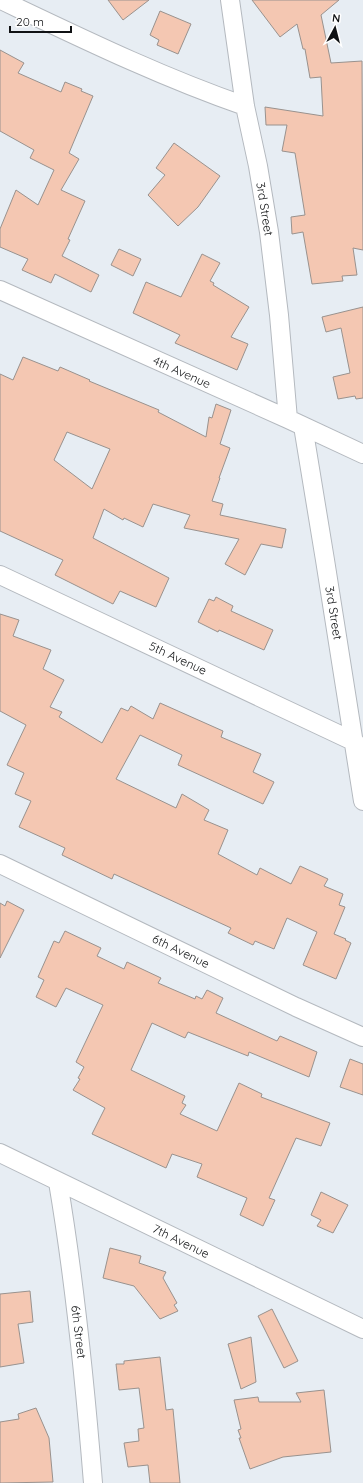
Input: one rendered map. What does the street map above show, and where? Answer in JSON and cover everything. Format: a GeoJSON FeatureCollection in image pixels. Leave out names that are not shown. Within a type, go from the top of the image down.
{"type":"FeatureCollection","features":[{"type":"Feature","properties":{"kind":"street"},"geometry":{"type":"LineString","coordinates":[[1,0],[110,51],[219,97],[245,106]]}},
{"type":"Feature","properties":{"kind":"street","name":"3rd Street"},"geometry":{"type":"LineString","coordinates":[[230,0],[245,106],[258,166],[269,232],[280,322],[295,422],[354,742],[363,801]]}},
{"type":"Feature","properties":{"kind":"street","name":"4th Avenue"},"geometry":{"type":"LineString","coordinates":[[0,290],[363,454]]}},
{"type":"Feature","properties":{"kind":"street","name":"5th Avenue"},"geometry":{"type":"LineString","coordinates":[[0,575],[354,742]]}},
{"type":"Feature","properties":{"kind":"street","name":"6th Avenue"},"geometry":{"type":"LineString","coordinates":[[0,864],[296,1007],[363,1037]]}},
{"type":"Feature","properties":{"kind":"street","name":"7th Avenue"},"geometry":{"type":"LineString","coordinates":[[0,1153],[363,1329]]}},
{"type":"Feature","properties":{"kind":"street","name":"6th Street"},"geometry":{"type":"LineString","coordinates":[[58,1182],[65,1222],[82,1358],[93,1483]]}},
{"type":"Feature","properties":{"kind":"building"},"geometry":{"type":"Polygon","coordinates":[[[108,0],[149,0],[123,20],[108,0]]]}},
{"type":"Feature","properties":{"kind":"building"},"geometry":{"type":"Polygon","coordinates":[[[252,0],[339,0],[321,15],[331,63],[362,61],[363,250],[353,248],[357,275],[342,276],[343,281],[312,284],[303,232],[292,234],[291,217],[305,215],[295,153],[282,151],[287,125],[266,125],[265,107],[323,116],[321,77],[310,78],[305,49],[303,49],[297,24],[280,37],[252,0]]]}},
{"type":"Feature","properties":{"kind":"building"},"geometry":{"type":"Polygon","coordinates":[[[160,11],[191,24],[178,54],[157,45],[159,40],[150,35],[160,11]]]}},
{"type":"Feature","properties":{"kind":"building"},"geometry":{"type":"Polygon","coordinates":[[[0,50],[24,63],[18,73],[61,92],[65,82],[82,89],[81,91],[93,96],[69,153],[79,159],[61,190],[85,201],[68,239],[70,240],[62,256],[99,275],[91,292],[55,274],[51,283],[22,270],[28,259],[0,247],[0,229],[16,190],[38,205],[54,170],[30,158],[34,150],[0,131],[0,50]]]}},
{"type":"Feature","properties":{"kind":"building"},"geometry":{"type":"Polygon","coordinates":[[[174,143],[220,176],[198,207],[178,226],[148,195],[165,175],[156,168],[174,143]]]}},
{"type":"Feature","properties":{"kind":"building"},"geometry":{"type":"Polygon","coordinates":[[[119,249],[141,259],[133,276],[111,265],[119,249]]]}},
{"type":"Feature","properties":{"kind":"building"},"geometry":{"type":"Polygon","coordinates":[[[202,254],[220,263],[210,281],[214,283],[213,285],[249,307],[231,337],[248,344],[237,370],[175,343],[180,335],[133,313],[146,282],[181,297],[202,254]]]}},
{"type":"Feature","properties":{"kind":"building"},"geometry":{"type":"Polygon","coordinates":[[[363,307],[363,398],[356,399],[355,396],[338,399],[333,377],[350,373],[341,328],[326,332],[322,317],[363,307]]]}},
{"type":"Feature","properties":{"kind":"building"},"geometry":{"type":"Polygon","coordinates":[[[23,357],[58,371],[60,367],[90,380],[89,381],[159,410],[158,412],[206,437],[209,417],[212,418],[216,404],[231,410],[220,444],[230,448],[212,501],[223,504],[220,515],[286,529],[282,548],[261,544],[245,575],[225,564],[239,539],[184,528],[190,515],[153,504],[143,527],[124,518],[123,520],[104,509],[93,538],[169,578],[156,607],[120,591],[113,604],[55,575],[63,560],[0,531],[0,374],[13,380],[23,357]],[[67,432],[54,460],[92,489],[110,449],[67,432]]]}},
{"type":"Feature","properties":{"kind":"building"},"geometry":{"type":"Polygon","coordinates":[[[216,597],[233,606],[231,611],[273,630],[264,650],[219,630],[218,632],[198,622],[209,599],[214,601],[216,597]]]}},
{"type":"Feature","properties":{"kind":"building"},"geometry":{"type":"Polygon","coordinates":[[[0,614],[19,620],[13,636],[51,650],[43,669],[64,680],[50,707],[62,712],[59,717],[102,743],[121,708],[128,711],[131,706],[153,719],[160,703],[223,731],[221,737],[261,754],[253,772],[274,782],[263,804],[178,765],[182,755],[140,735],[116,779],[176,808],[182,794],[209,810],[204,820],[228,830],[218,854],[257,875],[260,868],[291,884],[300,866],[328,879],[324,886],[343,894],[339,905],[345,907],[334,934],[351,943],[336,979],[303,965],[317,932],[287,918],[274,949],[255,941],[253,945],[228,933],[231,928],[114,874],[112,879],[62,855],[65,848],[19,827],[31,801],[15,794],[24,773],[7,765],[26,725],[0,711],[0,614]]]}},
{"type":"Feature","properties":{"kind":"building"},"geometry":{"type":"Polygon","coordinates":[[[7,901],[24,910],[0,958],[0,903],[5,906],[7,901]]]}},
{"type":"Feature","properties":{"kind":"building"},"geometry":{"type":"Polygon","coordinates":[[[65,931],[101,948],[97,956],[124,969],[127,962],[161,978],[158,983],[195,999],[196,996],[202,999],[207,990],[223,998],[216,1013],[277,1041],[280,1036],[317,1052],[309,1077],[249,1052],[248,1056],[188,1032],[185,1038],[152,1023],[131,1070],[185,1096],[182,1103],[186,1105],[180,1114],[217,1131],[239,1083],[262,1094],[261,1097],[330,1123],[321,1146],[296,1138],[269,1198],[275,1200],[263,1226],[240,1215],[247,1198],[197,1177],[202,1164],[172,1154],[166,1168],[92,1134],[105,1108],[73,1090],[80,1079],[78,1078],[84,1067],[76,1062],[103,1005],[66,988],[56,1007],[36,997],[44,980],[38,977],[54,941],[59,943],[65,931]]]}},
{"type":"Feature","properties":{"kind":"building"},"geometry":{"type":"Polygon","coordinates":[[[350,1059],[363,1064],[363,1095],[340,1087],[350,1059]]]}},
{"type":"Feature","properties":{"kind":"building"},"geometry":{"type":"Polygon","coordinates":[[[321,1192],[348,1205],[333,1233],[317,1226],[321,1220],[311,1215],[321,1192]]]}},
{"type":"Feature","properties":{"kind":"building"},"geometry":{"type":"Polygon","coordinates":[[[110,1248],[141,1256],[139,1263],[166,1272],[163,1278],[177,1303],[174,1305],[178,1311],[160,1319],[134,1286],[103,1278],[110,1248]]]}},
{"type":"Feature","properties":{"kind":"building"},"geometry":{"type":"Polygon","coordinates":[[[30,1291],[33,1322],[18,1324],[24,1363],[0,1367],[0,1294],[30,1291]]]}},
{"type":"Feature","properties":{"kind":"building"},"geometry":{"type":"Polygon","coordinates":[[[272,1309],[298,1361],[284,1368],[258,1316],[272,1309]]]}},
{"type":"Feature","properties":{"kind":"building"},"geometry":{"type":"Polygon","coordinates":[[[251,1337],[256,1382],[241,1389],[228,1344],[251,1337]]]}},
{"type":"Feature","properties":{"kind":"building"},"geometry":{"type":"Polygon","coordinates":[[[160,1357],[166,1410],[173,1409],[180,1483],[150,1483],[148,1465],[128,1467],[124,1443],[139,1441],[138,1429],[144,1428],[139,1388],[119,1390],[116,1364],[124,1364],[124,1361],[160,1357]]]}},
{"type":"Feature","properties":{"kind":"building"},"geometry":{"type":"Polygon","coordinates":[[[324,1390],[331,1452],[283,1457],[250,1469],[239,1438],[241,1438],[238,1430],[241,1429],[234,1400],[258,1397],[259,1402],[301,1402],[296,1393],[324,1390]]]}},
{"type":"Feature","properties":{"kind":"building"},"geometry":{"type":"Polygon","coordinates":[[[36,1408],[49,1438],[53,1482],[0,1483],[0,1422],[19,1419],[18,1414],[36,1408]]]}}]}
